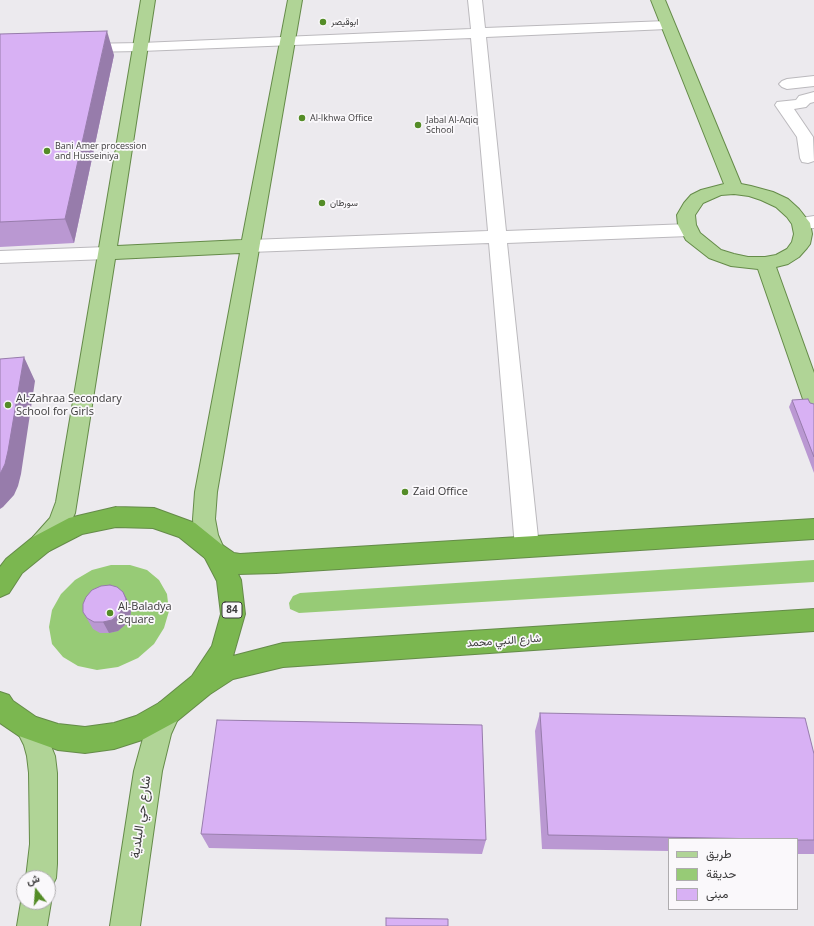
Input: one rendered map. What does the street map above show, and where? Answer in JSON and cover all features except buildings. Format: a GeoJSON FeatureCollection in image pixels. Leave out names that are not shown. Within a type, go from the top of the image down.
{"type":"FeatureCollection","features":[{"type":"Feature","properties":{"kind":"highway","name":"84"},"geometry":{"type":"LineString","coordinates":[[0,570],[41,544],[77,525],[116,517],[154,518],[187,530],[213,551],[229,580],[232,614],[223,650],[201,685],[168,712],[135,729],[114,736],[85,740],[58,737],[28,727],[1,707]]}},
{"type":"Feature","properties":{"kind":"highway"},"geometry":{"type":"LineString","coordinates":[[213,551],[229,562],[240,564],[276,563],[814,529]]}},
{"type":"Feature","properties":{"kind":"highway","name":"84"},"geometry":{"type":"LineString","coordinates":[[0,586],[14,566],[41,544]]}},
{"type":"Feature","properties":{"kind":"highway","name":"شارع النبي محمد"},"geometry":{"type":"LineString","coordinates":[[201,685],[227,669],[283,655],[814,620]]}},
{"type":"Feature","properties":{"kind":"main road"},"geometry":{"type":"LineString","coordinates":[[41,544],[59,524],[64,514],[148,0]]}},
{"type":"Feature","properties":{"kind":"main road"},"geometry":{"type":"LineString","coordinates":[[213,551],[206,535],[204,506],[295,0]]}},
{"type":"Feature","properties":{"kind":"main road"},"geometry":{"type":"LineString","coordinates":[[658,0],[734,189]]}},
{"type":"Feature","properties":{"kind":"main road"},"geometry":{"type":"LineString","coordinates":[[734,189],[762,194],[782,203],[807,223],[801,244],[793,253],[781,260],[765,263],[748,263],[731,260],[715,254],[702,245],[692,236],[689,230],[686,215],[690,207],[697,199],[714,192],[734,189]]}},
{"type":"Feature","properties":{"kind":"main road"},"geometry":{"type":"LineString","coordinates":[[107,253],[250,246]]}},
{"type":"Feature","properties":{"kind":"main road"},"geometry":{"type":"LineString","coordinates":[[765,263],[814,402]]}},
{"type":"Feature","properties":{"kind":"main road","name":"شارع حي البلدية"},"geometry":{"type":"LineString","coordinates":[[125,926],[148,771],[158,730],[168,712]]}},
{"type":"Feature","properties":{"kind":"main road"},"geometry":{"type":"LineString","coordinates":[[28,727],[36,740],[41,756],[43,773],[44,844],[42,870]]}},
{"type":"Feature","properties":{"kind":"main road"},"geometry":{"type":"LineString","coordinates":[[32,926],[35,910]]}},
{"type":"Feature","properties":{"kind":"street"},"geometry":{"type":"LineString","coordinates":[[475,0],[527,547]]}},
{"type":"Feature","properties":{"kind":"street"},"geometry":{"type":"LineString","coordinates":[[70,49],[667,25]]}},
{"type":"Feature","properties":{"kind":"street"},"geometry":{"type":"LineString","coordinates":[[787,84],[814,81]]}},
{"type":"Feature","properties":{"kind":"street"},"geometry":{"type":"LineString","coordinates":[[812,160],[805,137],[783,105],[800,104],[805,99],[814,97]]}},
{"type":"Feature","properties":{"kind":"street"},"geometry":{"type":"LineString","coordinates":[[250,246],[689,230]]}},
{"type":"Feature","properties":{"kind":"street"},"geometry":{"type":"LineString","coordinates":[[0,258],[107,253]]}},
{"type":"Feature","properties":{"kind":"green space"},"geometry":{"type":"Polygon","coordinates":[[[814,560],[814,582],[299,613],[290,609],[289,603],[293,596],[300,593],[814,560]]]}},
{"type":"Feature","properties":{"kind":"green space"},"geometry":{"type":"Polygon","coordinates":[[[111,565],[130,565],[147,570],[159,580],[167,594],[169,611],[164,628],[154,644],[138,658],[118,667],[97,670],[78,666],[63,657],[52,644],[49,627],[52,610],[61,594],[75,580],[92,570],[111,565]]]}},
{"type":"Feature","properties":{"kind":"place","name":"ابوقیصر"},"geometry":{"type":"Point","coordinates":[323,22]}},
{"type":"Feature","properties":{"kind":"place","name":"Al-Ikhwa Office"},"geometry":{"type":"Point","coordinates":[302,118]}},
{"type":"Feature","properties":{"kind":"place","name":"Jabal Al-Aqiq School"},"geometry":{"type":"Point","coordinates":[418,125]}},
{"type":"Feature","properties":{"kind":"place","name":"Bani Amer procession and Husseiniya"},"geometry":{"type":"Point","coordinates":[47,151]}},
{"type":"Feature","properties":{"kind":"place","name":"سورطان"},"geometry":{"type":"Point","coordinates":[322,203]}},
{"type":"Feature","properties":{"kind":"place","name":"Al-Zahraa Secondary School for Girls"},"geometry":{"type":"Point","coordinates":[8,405]}},
{"type":"Feature","properties":{"kind":"place","name":"Zaid Office"},"geometry":{"type":"Point","coordinates":[405,492]}},
{"type":"Feature","properties":{"kind":"place","name":"Al-Baladya Square"},"geometry":{"type":"Point","coordinates":[110,613]}}]}
